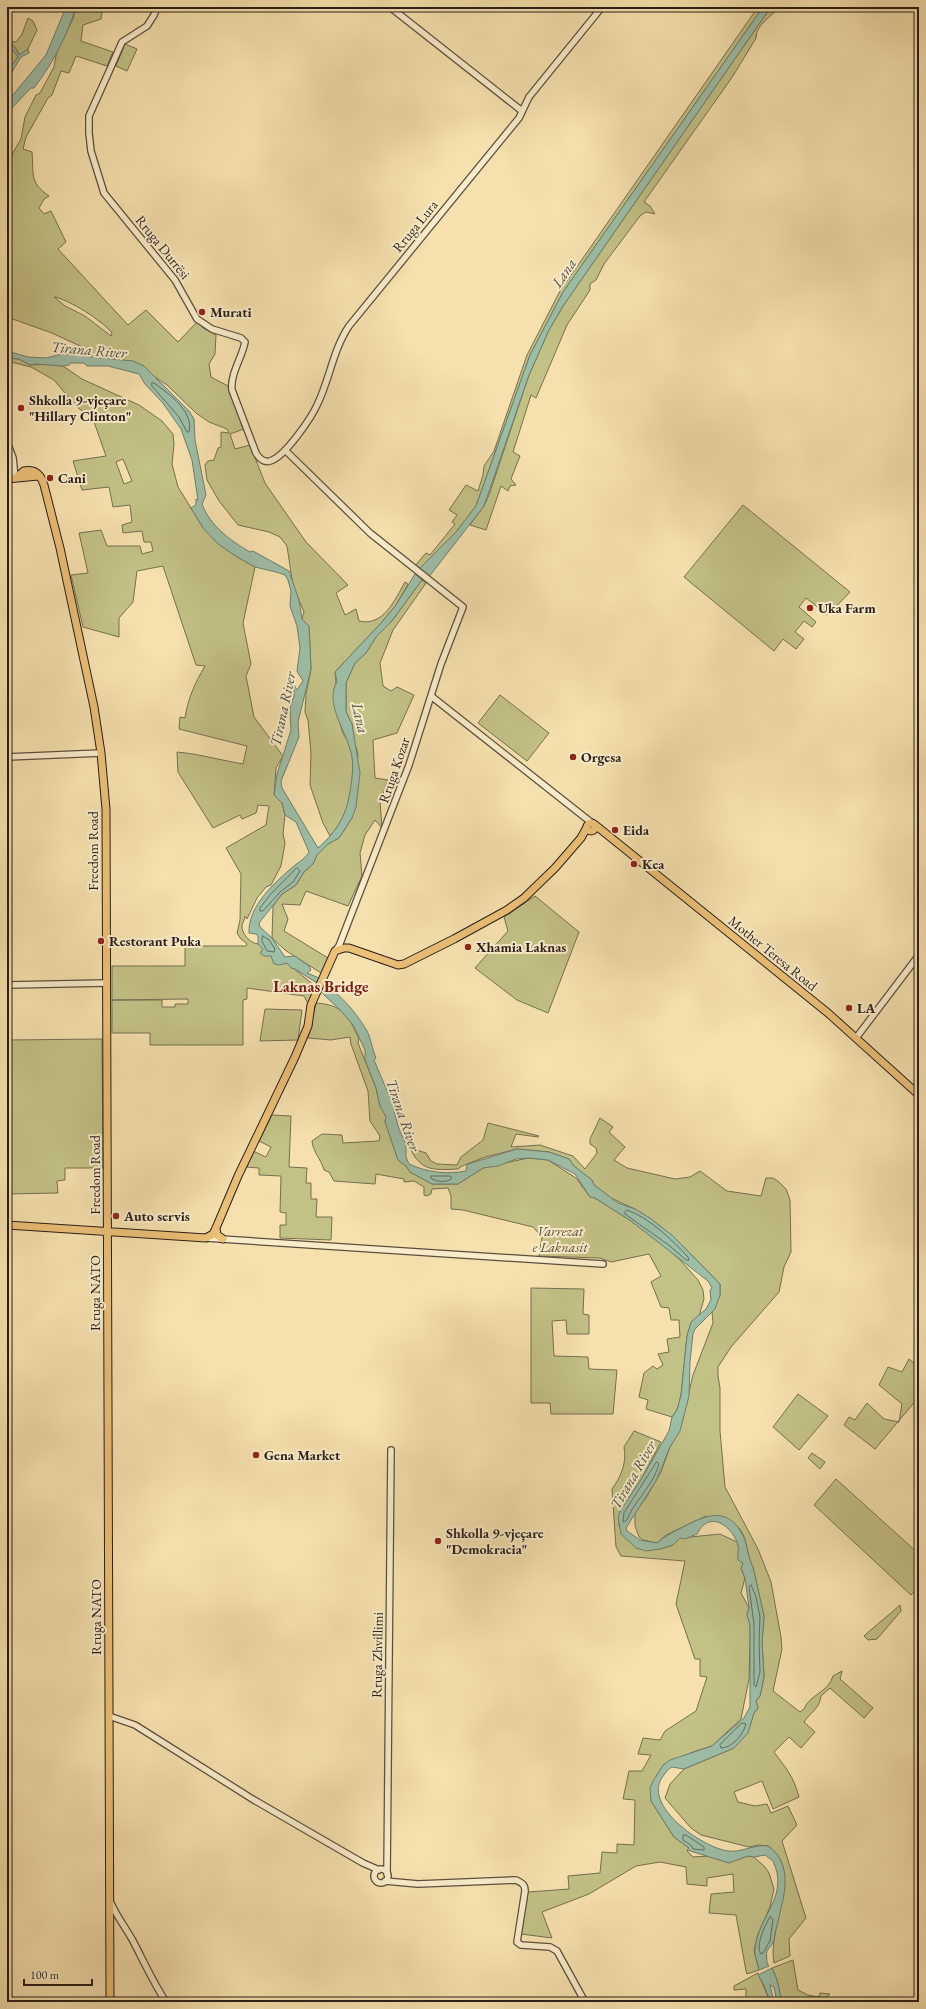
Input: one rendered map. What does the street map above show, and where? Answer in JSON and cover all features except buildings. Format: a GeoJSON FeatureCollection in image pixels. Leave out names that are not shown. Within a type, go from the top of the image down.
{"type":"FeatureCollection","features":[{"type":"Feature","properties":{"kind":"main road","name":"Freedom Road"},"geometry":{"type":"LineString","coordinates":[[16,477],[27,471],[36,473],[40,477],[60,548],[94,707],[101,754],[107,827],[108,1232]]}},
{"type":"Feature","properties":{"kind":"main road"},"geometry":{"type":"LineString","coordinates":[[7,479],[16,477]]}},
{"type":"Feature","properties":{"kind":"main road"},"geometry":{"type":"LineString","coordinates":[[7,1225],[206,1238],[213,1234],[238,1176],[305,1036],[311,1005],[334,953],[344,948],[349,948],[395,964],[401,965],[410,961],[474,929],[521,900],[544,880],[590,826]]}},
{"type":"Feature","properties":{"kind":"main road","name":"Mother Teresa Road"},"geometry":{"type":"LineString","coordinates":[[590,826],[607,836],[828,1012],[919,1095]]}},
{"type":"Feature","properties":{"kind":"main road"},"geometry":{"type":"LineString","coordinates":[[216,1228],[217,1235],[223,1239]]}},
{"type":"Feature","properties":{"kind":"main road","name":"Rruga NATO"},"geometry":{"type":"LineString","coordinates":[[108,1232],[110,2002]]}},
{"type":"Feature","properties":{"kind":"street","name":"Rruga Durrësi"},"geometry":{"type":"LineString","coordinates":[[157,7],[151,21],[138,33],[122,42],[89,116],[90,147],[98,179],[107,197],[181,288],[197,318],[207,327],[241,338],[244,342],[240,360],[232,379],[232,390],[256,453],[262,460]]}},
{"type":"Feature","properties":{"kind":"street"},"geometry":{"type":"LineString","coordinates":[[390,7],[522,111]]}},
{"type":"Feature","properties":{"kind":"street","name":"Rruga Lura"},"geometry":{"type":"LineString","coordinates":[[262,460],[270,461],[285,450],[315,410],[337,348],[345,332],[522,111],[529,97],[602,7]]}},
{"type":"Feature","properties":{"kind":"street"},"geometry":{"type":"LineString","coordinates":[[7,442],[13,458],[16,477]]}},
{"type":"Feature","properties":{"kind":"street","name":"Rruga Kozar"},"geometry":{"type":"LineString","coordinates":[[285,450],[355,519],[417,572],[463,607],[441,664],[407,772],[342,939],[334,953]]}},
{"type":"Feature","properties":{"kind":"street"},"geometry":{"type":"LineString","coordinates":[[431,696],[590,826]]}},
{"type":"Feature","properties":{"kind":"street"},"geometry":{"type":"LineString","coordinates":[[7,757],[101,754]]}},
{"type":"Feature","properties":{"kind":"street"},"geometry":{"type":"LineString","coordinates":[[342,939],[345,945],[349,948]]}},
{"type":"Feature","properties":{"kind":"street"},"geometry":{"type":"LineString","coordinates":[[856,1038],[919,955]]}},
{"type":"Feature","properties":{"kind":"street"},"geometry":{"type":"LineString","coordinates":[[7,985],[107,983]]}},
{"type":"Feature","properties":{"kind":"street"},"geometry":{"type":"LineString","coordinates":[[206,1238],[602,1264]]}},
{"type":"Feature","properties":{"kind":"street","name":"Rruga Zhvillimi"},"geometry":{"type":"LineString","coordinates":[[387,1877],[391,1450]]}},
{"type":"Feature","properties":{"kind":"street"},"geometry":{"type":"LineString","coordinates":[[109,1716],[134,1725],[254,1800],[363,1863],[381,1870],[387,1877],[398,1881],[418,1884],[516,1880],[522,1882],[526,1891],[517,1942],[521,1945],[550,1947],[557,1951],[585,2002]]}},
{"type":"Feature","properties":{"kind":"street"},"geometry":{"type":"LineString","coordinates":[[375,1878],[375,1874],[381,1870],[387,1861]]}},
{"type":"Feature","properties":{"kind":"street"},"geometry":{"type":"LineString","coordinates":[[363,1863],[371,1870],[375,1878],[380,1882],[387,1877]]}},
{"type":"Feature","properties":{"kind":"street"},"geometry":{"type":"LineString","coordinates":[[109,1900],[125,1927],[151,1979],[166,2002]]}},
{"type":"Feature","properties":{"kind":"street"},"geometry":{"type":"LineString","coordinates":[[110,1929],[114,1922],[118,1922],[125,1927]]}},
{"type":"Feature","properties":{"kind":"green space"},"geometry":{"type":"Polygon","coordinates":[[[76,7],[103,7],[101,19],[83,25],[81,41],[113,52],[107,66],[76,56],[69,73],[61,71],[52,95],[48,98],[26,137],[23,149],[32,152],[35,182],[49,196],[44,199],[39,208],[44,214],[51,211],[66,242],[58,249],[128,325],[146,310],[178,342],[197,322],[203,328],[216,335],[215,354],[209,364],[211,377],[228,386],[244,429],[230,434],[235,449],[250,445],[265,483],[306,542],[348,585],[336,593],[345,615],[356,609],[359,621],[367,622],[375,620],[392,604],[405,582],[408,584],[396,605],[382,622],[335,672],[340,720],[342,730],[350,746],[352,758],[353,782],[348,805],[337,827],[330,836],[323,823],[310,785],[311,753],[308,720],[305,712],[306,694],[311,669],[309,626],[302,619],[304,612],[293,586],[287,546],[280,537],[269,532],[238,525],[219,501],[207,480],[205,465],[208,461],[214,460],[218,448],[221,447],[221,432],[229,433],[227,429],[209,422],[196,413],[167,385],[152,375],[144,366],[119,359],[93,356],[80,346],[52,333],[7,317],[7,163],[21,139],[25,117],[36,95],[40,93],[54,67],[57,50],[73,19],[76,7]],[[54,297],[65,306],[85,316],[111,336],[112,333],[93,317],[76,306],[54,297]]]}},
{"type":"Feature","properties":{"kind":"green space"},"geometry":{"type":"Polygon","coordinates":[[[758,7],[763,7],[563,292],[530,355],[476,506],[456,532],[418,570],[414,567],[426,553],[430,555],[455,524],[452,522],[457,515],[449,510],[466,485],[478,491],[484,466],[494,451],[527,355],[560,291],[758,7]]]}},
{"type":"Feature","properties":{"kind":"green space"},"geometry":{"type":"Polygon","coordinates":[[[771,7],[779,7],[761,25],[756,38],[733,76],[644,202],[650,206],[655,214],[646,212],[640,216],[604,264],[596,280],[590,284],[590,290],[567,325],[536,398],[531,395],[513,452],[520,456],[511,479],[516,485],[510,486],[508,491],[501,486],[486,530],[470,525],[484,506],[489,495],[529,375],[549,330],[563,306],[771,7]]]}},
{"type":"Feature","properties":{"kind":"green space"},"geometry":{"type":"Polygon","coordinates":[[[28,18],[33,21],[37,30],[28,49],[20,55],[14,46],[7,43],[7,41],[16,42],[22,34],[28,18]]]}},
{"type":"Feature","properties":{"kind":"green space"},"geometry":{"type":"Polygon","coordinates":[[[125,44],[137,49],[127,71],[116,66],[125,44]]]}},
{"type":"Feature","properties":{"kind":"green space"},"geometry":{"type":"Polygon","coordinates":[[[7,47],[13,50],[18,57],[7,72],[7,47]]]}},
{"type":"Feature","properties":{"kind":"green space"},"geometry":{"type":"Polygon","coordinates":[[[7,358],[19,359],[30,365],[45,364],[63,366],[82,379],[139,405],[162,421],[173,434],[174,444],[172,464],[178,487],[203,528],[234,555],[255,567],[243,623],[251,664],[246,676],[254,717],[283,756],[276,768],[274,795],[282,803],[285,815],[283,834],[285,843],[281,866],[271,885],[266,887],[257,898],[247,919],[245,916],[242,928],[249,940],[259,944],[275,959],[283,963],[287,963],[315,986],[308,1004],[304,996],[247,988],[247,999],[243,1000],[243,1045],[150,1045],[150,1033],[112,1033],[112,1000],[112,966],[185,966],[185,946],[246,946],[247,944],[237,933],[240,920],[241,874],[226,848],[266,825],[269,806],[258,805],[256,813],[242,819],[240,815],[213,828],[178,772],[177,752],[243,764],[247,746],[179,729],[180,717],[185,718],[192,691],[205,666],[196,665],[163,566],[137,571],[133,602],[119,618],[119,637],[83,627],[71,575],[88,573],[79,533],[101,530],[107,546],[140,546],[142,554],[153,551],[151,542],[144,542],[142,531],[123,533],[122,525],[132,522],[130,505],[113,507],[109,487],[82,490],[73,461],[106,456],[93,419],[77,407],[54,380],[31,367],[7,361],[7,358]],[[123,459],[116,462],[124,484],[132,481],[123,459]],[[188,999],[112,1000],[162,1000],[162,1007],[175,1007],[175,1004],[188,1004],[188,999]]]}},
{"type":"Feature","properties":{"kind":"green space"},"geometry":{"type":"Polygon","coordinates":[[[743,505],[850,592],[828,615],[806,598],[799,607],[816,622],[812,627],[804,621],[795,632],[804,639],[796,649],[783,639],[774,651],[684,577],[743,505]]]}},
{"type":"Feature","properties":{"kind":"green space"},"geometry":{"type":"Polygon","coordinates":[[[422,580],[426,583],[393,630],[380,663],[383,686],[391,691],[397,687],[414,695],[397,733],[373,740],[375,778],[388,780],[380,802],[382,828],[375,820],[365,835],[360,853],[362,876],[348,906],[306,891],[300,905],[282,904],[288,919],[284,931],[328,958],[321,973],[285,950],[272,938],[273,906],[282,894],[296,885],[304,872],[313,864],[317,855],[328,844],[339,838],[352,818],[358,754],[353,738],[352,724],[346,712],[346,683],[355,663],[366,653],[376,637],[391,622],[422,580]]]}},
{"type":"Feature","properties":{"kind":"green space"},"geometry":{"type":"Polygon","coordinates":[[[500,695],[549,733],[527,761],[478,723],[500,695]]]}},
{"type":"Feature","properties":{"kind":"green space"},"geometry":{"type":"Polygon","coordinates":[[[535,896],[579,932],[548,1013],[517,1000],[475,968],[508,931],[504,917],[535,896]]]}},
{"type":"Feature","properties":{"kind":"green space","name":"Varrezat e Laknasit"},"geometry":{"type":"Polygon","coordinates":[[[316,1003],[333,1006],[344,1013],[348,1018],[359,1039],[358,1043],[376,1088],[380,1106],[387,1117],[385,1121],[398,1160],[406,1166],[410,1172],[432,1184],[458,1184],[483,1168],[529,1158],[548,1160],[576,1178],[590,1197],[595,1198],[631,1221],[668,1249],[698,1280],[703,1290],[704,1299],[699,1316],[691,1323],[687,1336],[681,1395],[677,1410],[672,1417],[646,1409],[648,1400],[639,1397],[644,1373],[653,1366],[657,1369],[663,1365],[658,1354],[669,1352],[667,1339],[680,1337],[679,1320],[671,1320],[669,1308],[661,1307],[651,1282],[661,1276],[649,1254],[611,1262],[600,1258],[539,1256],[542,1237],[533,1227],[463,1210],[451,1209],[451,1196],[448,1188],[432,1189],[431,1194],[427,1196],[424,1195],[424,1187],[414,1181],[404,1182],[404,1179],[376,1174],[375,1184],[334,1181],[329,1172],[324,1170],[314,1149],[312,1141],[322,1134],[342,1135],[343,1143],[379,1141],[380,1136],[370,1121],[368,1091],[351,1044],[350,1037],[331,1040],[308,1038],[316,1003]]]}},
{"type":"Feature","properties":{"kind":"green space"},"geometry":{"type":"Polygon","coordinates":[[[265,1009],[302,1010],[298,1040],[260,1041],[265,1009]]]}},
{"type":"Feature","properties":{"kind":"green space"},"geometry":{"type":"Polygon","coordinates":[[[102,1039],[103,1168],[65,1168],[65,1180],[57,1181],[58,1193],[7,1194],[7,1040],[102,1039]]]}},
{"type":"Feature","properties":{"kind":"green space"},"geometry":{"type":"Polygon","coordinates":[[[272,1115],[291,1116],[289,1167],[307,1168],[306,1183],[311,1183],[311,1199],[317,1199],[316,1217],[332,1217],[331,1240],[280,1238],[280,1225],[286,1225],[286,1213],[280,1212],[281,1176],[259,1175],[259,1168],[245,1167],[253,1151],[266,1157],[271,1147],[259,1141],[272,1115]]]}},
{"type":"Feature","properties":{"kind":"green space"},"geometry":{"type":"Polygon","coordinates":[[[600,1118],[613,1127],[609,1132],[625,1147],[614,1160],[627,1168],[675,1179],[690,1177],[700,1171],[727,1191],[761,1196],[766,1178],[773,1178],[786,1189],[790,1200],[791,1252],[784,1267],[779,1292],[731,1347],[718,1367],[720,1388],[720,1431],[725,1487],[758,1549],[771,1582],[782,1649],[773,1691],[800,1712],[810,1700],[827,1686],[833,1676],[842,1671],[840,1679],[873,1708],[864,1718],[830,1688],[821,1696],[819,1704],[804,1722],[815,1732],[801,1748],[789,1737],[774,1752],[792,1778],[799,1797],[773,1809],[762,1781],[734,1792],[738,1802],[755,1806],[767,1804],[771,1813],[788,1806],[797,1825],[782,1841],[806,1918],[789,1939],[790,1956],[774,1963],[773,1949],[775,1933],[784,1884],[783,1869],[778,1856],[768,1846],[759,1845],[749,1847],[701,1835],[691,1828],[665,1798],[670,1784],[684,1769],[734,1748],[750,1725],[754,1713],[758,1708],[756,1701],[760,1696],[764,1677],[762,1642],[764,1616],[746,1542],[742,1532],[733,1524],[706,1516],[666,1535],[657,1543],[643,1540],[639,1537],[635,1526],[635,1512],[646,1498],[661,1472],[670,1447],[682,1423],[693,1375],[713,1323],[712,1312],[720,1295],[720,1284],[673,1236],[635,1209],[611,1198],[594,1185],[592,1180],[574,1166],[569,1159],[549,1152],[517,1149],[485,1157],[458,1169],[442,1170],[430,1168],[419,1162],[410,1148],[426,1153],[431,1161],[437,1164],[457,1165],[461,1157],[483,1140],[488,1123],[539,1136],[516,1134],[511,1147],[540,1145],[573,1156],[585,1169],[597,1153],[596,1148],[590,1144],[590,1139],[600,1118]]]}},
{"type":"Feature","properties":{"kind":"green space"},"geometry":{"type":"Polygon","coordinates":[[[531,1288],[584,1289],[583,1314],[589,1315],[589,1334],[567,1334],[566,1320],[552,1321],[554,1356],[588,1357],[589,1369],[617,1370],[613,1414],[551,1414],[550,1403],[531,1403],[531,1288]]]}},
{"type":"Feature","properties":{"kind":"green space"},"geometry":{"type":"Polygon","coordinates":[[[909,1359],[919,1367],[919,1397],[899,1420],[902,1404],[879,1385],[888,1367],[902,1372],[909,1359]]]}},
{"type":"Feature","properties":{"kind":"green space"},"geometry":{"type":"Polygon","coordinates":[[[798,1394],[828,1416],[799,1450],[773,1427],[798,1394]]]}},
{"type":"Feature","properties":{"kind":"green space"},"geometry":{"type":"Polygon","coordinates":[[[867,1403],[884,1419],[898,1422],[875,1449],[844,1425],[849,1417],[855,1420],[867,1403]]]}},
{"type":"Feature","properties":{"kind":"green space"},"geometry":{"type":"Polygon","coordinates":[[[634,1431],[661,1442],[642,1478],[620,1511],[619,1526],[641,1548],[648,1549],[660,1549],[673,1545],[680,1538],[720,1534],[737,1542],[740,1552],[738,1556],[743,1563],[742,1571],[745,1578],[741,1593],[749,1608],[747,1614],[750,1625],[750,1644],[749,1679],[741,1719],[712,1746],[693,1752],[663,1765],[651,1801],[674,1837],[689,1848],[687,1851],[693,1857],[709,1856],[724,1861],[748,1856],[754,1857],[769,1873],[774,1889],[770,1907],[758,1934],[754,1950],[759,1970],[747,1974],[736,1915],[709,1913],[711,1894],[734,1892],[733,1874],[707,1878],[707,1886],[687,1884],[686,1867],[660,1862],[636,1866],[589,1894],[542,1912],[552,1938],[521,1934],[528,1892],[569,1889],[568,1876],[600,1873],[602,1852],[617,1853],[617,1844],[634,1845],[635,1800],[623,1799],[629,1771],[642,1771],[651,1755],[638,1754],[643,1738],[660,1740],[665,1731],[696,1711],[707,1677],[700,1676],[700,1659],[695,1659],[676,1604],[685,1561],[621,1556],[616,1547],[612,1489],[624,1464],[624,1447],[634,1431]]]}},
{"type":"Feature","properties":{"kind":"green space"},"geometry":{"type":"Polygon","coordinates":[[[812,1453],[825,1462],[820,1469],[808,1458],[812,1453]]]}},
{"type":"Feature","properties":{"kind":"green space"},"geometry":{"type":"Polygon","coordinates":[[[836,1479],[919,1554],[919,1587],[911,1595],[814,1505],[836,1479]]]}},
{"type":"Feature","properties":{"kind":"green space"},"geometry":{"type":"Polygon","coordinates":[[[900,1605],[901,1611],[877,1639],[868,1640],[864,1636],[891,1613],[900,1605]]]}},
{"type":"Feature","properties":{"kind":"green space"},"geometry":{"type":"Polygon","coordinates":[[[793,1960],[798,1990],[808,1995],[819,1997],[820,1993],[830,1994],[821,2002],[782,2002],[777,1980],[772,1968],[793,1960]]]}},
{"type":"Feature","properties":{"kind":"green space"},"geometry":{"type":"Polygon","coordinates":[[[758,1973],[770,2002],[746,2002],[746,1989],[734,1990],[734,1986],[758,1973]]]}},
{"type":"Feature","properties":{"kind":"water"},"geometry":{"type":"Polygon","coordinates":[[[66,7],[76,7],[64,39],[53,59],[34,88],[31,88],[7,113],[7,102],[46,55],[66,7]]]}},
{"type":"Feature","properties":{"kind":"water"},"geometry":{"type":"Polygon","coordinates":[[[763,7],[771,7],[563,306],[549,330],[529,375],[484,506],[428,578],[418,570],[456,532],[476,506],[530,355],[563,292],[763,7]]]}},
{"type":"Feature","properties":{"kind":"water"},"geometry":{"type":"Polygon","coordinates":[[[7,43],[14,46],[19,55],[28,49],[29,53],[21,57],[7,80],[7,72],[18,57],[13,50],[7,47],[7,43]]]}},
{"type":"Feature","properties":{"kind":"water"},"geometry":{"type":"Polygon","coordinates":[[[7,351],[28,357],[46,358],[62,354],[133,361],[144,366],[189,411],[194,419],[195,440],[206,495],[202,504],[206,512],[216,526],[236,543],[250,552],[253,551],[289,571],[299,600],[302,619],[309,626],[311,669],[298,722],[299,737],[281,781],[282,788],[318,848],[332,834],[345,812],[353,765],[351,751],[334,706],[334,689],[337,682],[335,672],[396,605],[415,574],[422,580],[391,622],[376,637],[366,653],[355,663],[346,683],[346,712],[352,724],[360,773],[356,807],[352,818],[339,838],[328,844],[317,855],[313,864],[304,872],[296,885],[282,894],[259,923],[260,927],[272,938],[285,957],[295,956],[309,966],[311,970],[307,973],[319,978],[317,983],[291,968],[287,963],[280,965],[274,964],[271,956],[264,956],[260,953],[263,949],[258,944],[258,936],[256,934],[249,933],[250,923],[258,904],[278,880],[309,852],[296,822],[285,815],[282,803],[274,795],[277,774],[291,730],[290,708],[294,696],[294,685],[297,690],[303,681],[297,671],[300,648],[297,626],[290,606],[291,591],[288,580],[285,575],[255,567],[234,555],[217,543],[203,528],[191,508],[196,505],[196,499],[198,500],[192,460],[181,429],[162,402],[145,384],[139,374],[108,366],[87,366],[84,363],[70,363],[69,365],[63,366],[30,365],[19,359],[7,358],[7,351]]]}},
{"type":"Feature","properties":{"kind":"water"},"geometry":{"type":"Polygon","coordinates":[[[324,985],[336,993],[348,1005],[359,1018],[368,1034],[376,1058],[374,1060],[391,1100],[399,1129],[406,1144],[406,1157],[409,1164],[422,1169],[437,1172],[459,1172],[466,1171],[467,1165],[471,1163],[517,1149],[549,1152],[569,1159],[574,1166],[592,1180],[594,1185],[618,1203],[635,1209],[650,1218],[673,1236],[720,1284],[720,1295],[715,1309],[695,1329],[693,1334],[689,1396],[680,1431],[670,1447],[656,1481],[626,1528],[627,1531],[640,1540],[657,1543],[672,1532],[699,1519],[722,1516],[735,1524],[745,1541],[753,1567],[764,1616],[762,1642],[764,1677],[760,1696],[756,1701],[758,1708],[754,1713],[748,1733],[734,1748],[684,1769],[672,1767],[665,1774],[659,1786],[660,1799],[667,1811],[677,1823],[704,1842],[728,1851],[738,1851],[758,1846],[768,1846],[778,1855],[783,1866],[785,1878],[782,1903],[774,1940],[767,1952],[767,1963],[769,1966],[759,1970],[755,1951],[757,1937],[761,1926],[776,1896],[778,1885],[777,1874],[773,1861],[765,1855],[754,1857],[748,1856],[729,1863],[687,1850],[689,1848],[674,1837],[651,1801],[650,1788],[663,1765],[670,1760],[712,1746],[744,1718],[750,1707],[750,1625],[747,1615],[749,1608],[745,1578],[741,1568],[743,1563],[738,1560],[738,1544],[733,1535],[724,1525],[712,1521],[702,1527],[697,1534],[685,1539],[680,1538],[673,1545],[646,1551],[636,1548],[621,1534],[618,1518],[620,1511],[642,1478],[669,1431],[672,1417],[677,1410],[681,1395],[687,1336],[691,1322],[706,1309],[711,1300],[710,1290],[712,1288],[708,1281],[631,1221],[595,1198],[590,1197],[575,1174],[548,1160],[529,1158],[516,1159],[498,1166],[483,1168],[458,1184],[432,1184],[410,1172],[406,1166],[398,1160],[385,1122],[386,1117],[380,1106],[376,1088],[365,1060],[365,1050],[353,1025],[321,992],[324,985]]]}},
{"type":"Feature","properties":{"kind":"water"},"geometry":{"type":"Polygon","coordinates":[[[772,1968],[777,1980],[782,2002],[777,2002],[774,1987],[770,1985],[774,2002],[770,2002],[764,1985],[758,1975],[772,1968]]]}},
{"type":"Feature","properties":{"kind":"place","name":"Murati"},"geometry":{"type":"Point","coordinates":[202,312]}},
{"type":"Feature","properties":{"kind":"place","name":"Shkolla 9-vjeçare \"Hillary Clinton\""},"geometry":{"type":"Point","coordinates":[21,408]}},
{"type":"Feature","properties":{"kind":"place","name":"Cani"},"geometry":{"type":"Point","coordinates":[50,478]}},
{"type":"Feature","properties":{"kind":"place","name":"Uka Farm"},"geometry":{"type":"Point","coordinates":[810,608]}},
{"type":"Feature","properties":{"kind":"place","name":"Orgesa"},"geometry":{"type":"Point","coordinates":[573,757]}},
{"type":"Feature","properties":{"kind":"place","name":"Eida"},"geometry":{"type":"Point","coordinates":[615,830]}},
{"type":"Feature","properties":{"kind":"place","name":"Kea"},"geometry":{"type":"Point","coordinates":[634,864]}},
{"type":"Feature","properties":{"kind":"place","name":"Restorant Puka"},"geometry":{"type":"Point","coordinates":[101,941]}},
{"type":"Feature","properties":{"kind":"place","name":"Xhamia Laknas"},"geometry":{"type":"Point","coordinates":[468,947]}},
{"type":"Feature","properties":{"kind":"place","name":"LA"},"geometry":{"type":"Point","coordinates":[849,1008]}},
{"type":"Feature","properties":{"kind":"place","name":"Auto servis"},"geometry":{"type":"Point","coordinates":[116,1216]}},
{"type":"Feature","properties":{"kind":"place","name":"Gena Market"},"geometry":{"type":"Point","coordinates":[256,1455]}},
{"type":"Feature","properties":{"kind":"place","name":"Shkolla 9-vjeçare \"Demokracia\""},"geometry":{"type":"Point","coordinates":[438,1541]}},
{"type":"Feature","properties":{"kind":"district","name":"Laknas Bridge"},"geometry":{"type":"Point","coordinates":[321,986]}},
{"type":"Feature","properties":{"kind":"water label","name":"Lana"},"geometry":{"type":"Point","coordinates":[564,273]}},
{"type":"Feature","properties":{"kind":"water label","name":"Tirana River"},"geometry":{"type":"Point","coordinates":[89,350]}},
{"type":"Feature","properties":{"kind":"water label","name":"Tirana River"},"geometry":{"type":"Point","coordinates":[283,709]}},
{"type":"Feature","properties":{"kind":"water label","name":"Lana"},"geometry":{"type":"Point","coordinates":[360,718]}},
{"type":"Feature","properties":{"kind":"water label","name":"Tirana River"},"geometry":{"type":"Point","coordinates":[403,1115]}},
{"type":"Feature","properties":{"kind":"water label","name":"Tirana River"},"geometry":{"type":"Point","coordinates":[633,1475]}}]}
